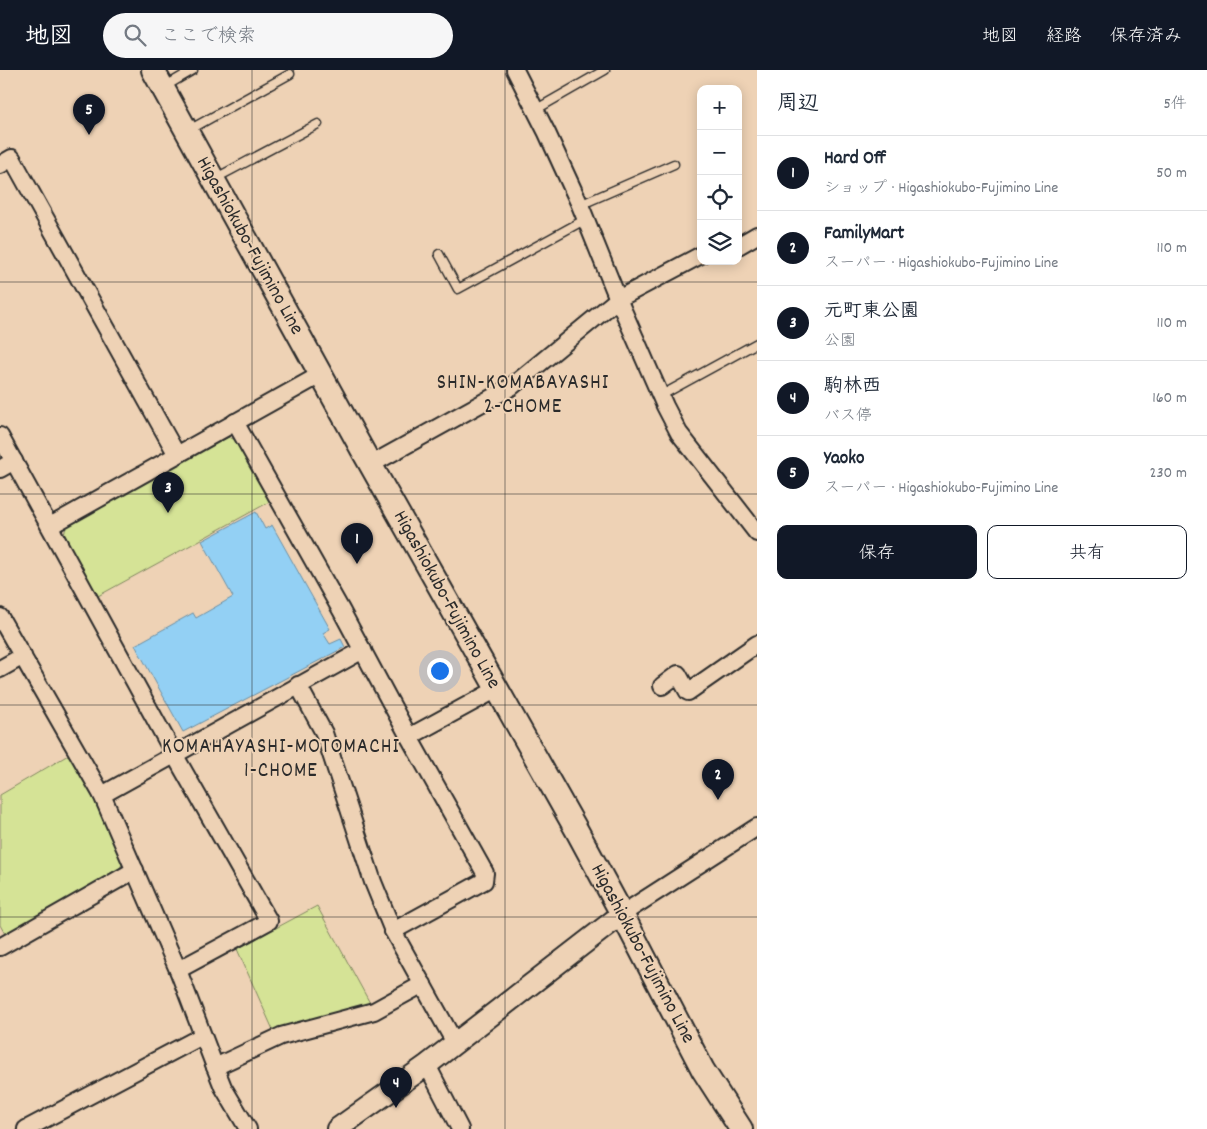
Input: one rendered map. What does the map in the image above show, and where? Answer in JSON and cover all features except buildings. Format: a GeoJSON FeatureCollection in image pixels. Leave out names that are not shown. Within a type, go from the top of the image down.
{"type":"FeatureCollection","features":[{"type":"Feature","properties":{"kind":"main road","name":"Higashiokubo-Fujimino Line"},"geometry":{"type":"LineString","coordinates":[[158,79],[370,465],[622,914],[703,1070],[741,1129]]}},
{"type":"Feature","properties":{"kind":"street"},"geometry":{"type":"LineString","coordinates":[[515,70],[547,133],[583,212],[660,396],[679,433],[757,533]]}},
{"type":"Feature","properties":{"kind":"street"},"geometry":{"type":"LineString","coordinates":[[0,165],[12,158],[177,455]]}},
{"type":"Feature","properties":{"kind":"street"},"geometry":{"type":"LineString","coordinates":[[742,244],[757,236]]}},
{"type":"Feature","properties":{"kind":"street"},"geometry":{"type":"LineString","coordinates":[[370,465],[511,387],[618,299],[697,257]]}},
{"type":"Feature","properties":{"kind":"street"},"geometry":{"type":"LineString","coordinates":[[50,526],[320,375]]}},
{"type":"Feature","properties":{"kind":"street"},"geometry":{"type":"LineString","coordinates":[[236,422],[485,873],[484,881],[393,931]]}},
{"type":"Feature","properties":{"kind":"street"},"geometry":{"type":"LineString","coordinates":[[0,436],[7,465],[50,526],[174,754],[269,921],[178,970]]}},
{"type":"Feature","properties":{"kind":"street"},"geometry":{"type":"LineString","coordinates":[[0,617],[102,795],[178,970],[214,1067],[223,1087],[248,1129]]}},
{"type":"Feature","properties":{"kind":"street"},"geometry":{"type":"LineString","coordinates":[[662,686],[678,674],[688,692],[757,644]]}},
{"type":"Feature","properties":{"kind":"street"},"geometry":{"type":"LineString","coordinates":[[102,795],[363,650]]}},
{"type":"Feature","properties":{"kind":"street"},"geometry":{"type":"LineString","coordinates":[[0,669],[23,656]]}},
{"type":"Feature","properties":{"kind":"street"},"geometry":{"type":"LineString","coordinates":[[298,686],[324,732],[373,882],[393,931],[455,1043]]}},
{"type":"Feature","properties":{"kind":"street"},"geometry":{"type":"LineString","coordinates":[[409,736],[497,689]]}},
{"type":"Feature","properties":{"kind":"street"},"geometry":{"type":"LineString","coordinates":[[337,1129],[428,1065],[622,914],[757,827]]}},
{"type":"Feature","properties":{"kind":"street"},"geometry":{"type":"LineString","coordinates":[[0,947],[135,870]]}},
{"type":"Feature","properties":{"kind":"street"},"geometry":{"type":"LineString","coordinates":[[214,1067],[281,1036],[374,1011],[423,984]]}},
{"type":"Feature","properties":{"kind":"street"},"geometry":{"type":"LineString","coordinates":[[26,1129],[202,1036]]}},
{"type":"Feature","properties":{"kind":"street"},"geometry":{"type":"LineString","coordinates":[[428,1065],[460,1129]]}},
{"type":"Feature","properties":{"kind":"lane"},"geometry":{"type":"LineString","coordinates":[[158,79],[193,70]]}},
{"type":"Feature","properties":{"kind":"lane"},"geometry":{"type":"LineString","coordinates":[[535,110],[605,70]]}},
{"type":"Feature","properties":{"kind":"lane"},"geometry":{"type":"LineString","coordinates":[[186,132],[290,74]]}},
{"type":"Feature","properties":{"kind":"lane"},"geometry":{"type":"LineString","coordinates":[[213,180],[318,124]]}},
{"type":"Feature","properties":{"kind":"lane"},"geometry":{"type":"LineString","coordinates":[[440,254],[458,288],[583,212],[674,164]]}},
{"type":"Feature","properties":{"kind":"lane"},"geometry":{"type":"LineString","coordinates":[[660,396],[757,343]]}},
{"type":"Feature","properties":{"kind":"green space"},"geometry":{"type":"Polygon","coordinates":[[[228,437],[236,440],[271,501],[98,596],[64,536],[66,526],[228,437]]]}},
{"type":"Feature","properties":{"kind":"green space"},"geometry":{"type":"Polygon","coordinates":[[[70,754],[94,797],[124,860],[120,868],[5,934],[0,925],[0,795],[70,754]]]}},
{"type":"Feature","properties":{"kind":"green space"},"geometry":{"type":"Polygon","coordinates":[[[317,906],[371,1005],[274,1032],[237,949],[317,906]]]}},
{"type":"Feature","properties":{"kind":"water"},"geometry":{"type":"Polygon","coordinates":[[[256,512],[265,529],[272,525],[330,629],[323,633],[330,644],[341,639],[345,647],[183,732],[135,645],[193,613],[196,618],[233,597],[202,541],[256,512]]]}},
{"type":"Feature","properties":{"kind":"place","name":"Yaoko"},"geometry":{"type":"Point","coordinates":[89,135]}},
{"type":"Feature","properties":{"kind":"place","name":"元町東公園"},"geometry":{"type":"Point","coordinates":[168,513]}},
{"type":"Feature","properties":{"kind":"place","name":"Hard Off"},"geometry":{"type":"Point","coordinates":[357,564]}},
{"type":"Feature","properties":{"kind":"place","name":"FamilyMart"},"geometry":{"type":"Point","coordinates":[718,800]}},
{"type":"Feature","properties":{"kind":"place","name":"駒林西"},"geometry":{"type":"Point","coordinates":[396,1108]}},
{"type":"Feature","properties":{"kind":"district","name":"SHIN-KOMABAYASHI 2-CHOME"},"geometry":{"type":"Point","coordinates":[523,396]}},
{"type":"Feature","properties":{"kind":"district","name":"KOMAHAYASHI-MOTOMACHI 1-CHOME"},"geometry":{"type":"Point","coordinates":[281,760]}}]}
